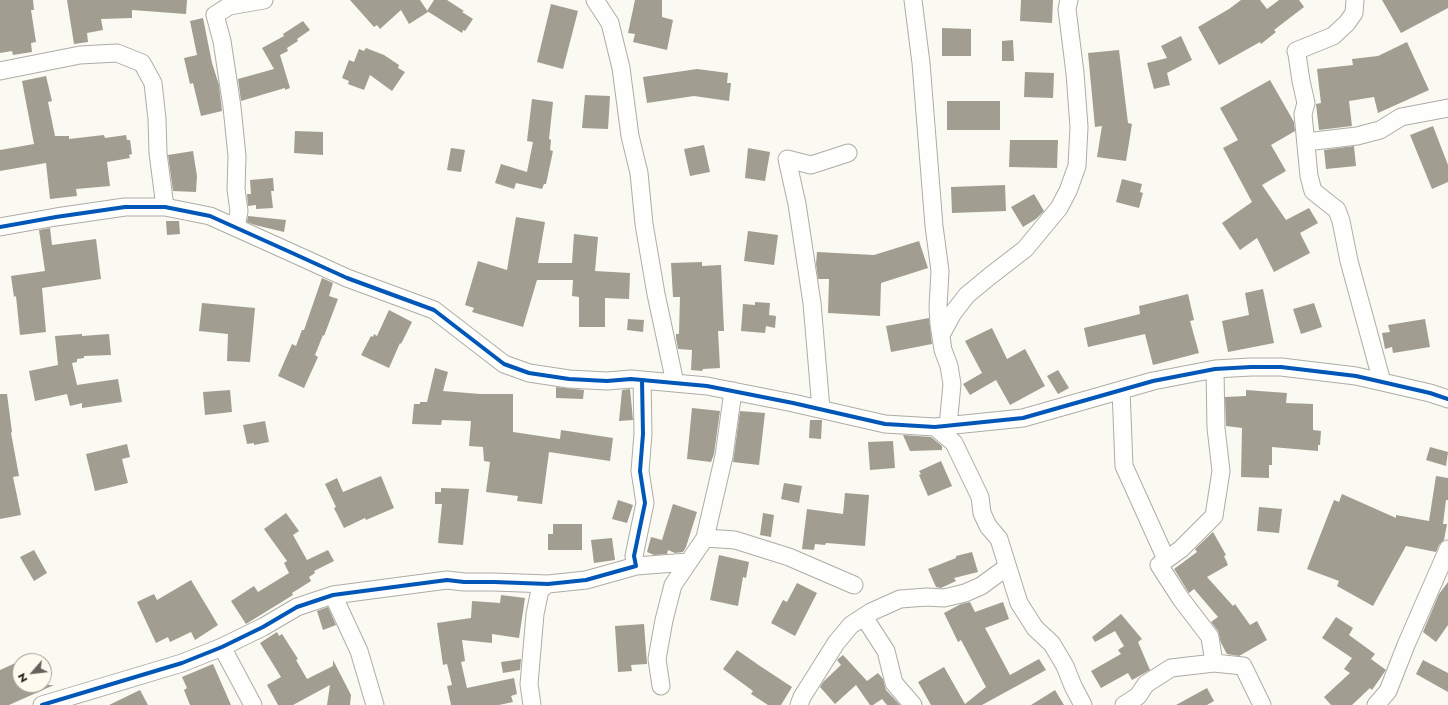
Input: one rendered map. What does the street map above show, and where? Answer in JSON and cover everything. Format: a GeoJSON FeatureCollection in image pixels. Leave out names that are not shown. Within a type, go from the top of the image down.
{"type":"FeatureCollection","features":[{"type":"Feature","properties":{"kind":"street"},"geometry":{"type":"LineString","coordinates":[[236,228],[239,211],[236,189],[237,156],[232,107],[222,41],[215,14],[229,6],[264,0]]}},
{"type":"Feature","properties":{"kind":"street"},"geometry":{"type":"LineString","coordinates":[[595,0],[610,23],[621,68],[630,136],[639,172],[644,224],[656,294],[675,383]]}},
{"type":"Feature","properties":{"kind":"street"},"geometry":{"type":"LineString","coordinates":[[913,0],[921,64],[934,226],[940,271],[938,307],[941,335],[952,384],[941,427]]}},
{"type":"Feature","properties":{"kind":"street"},"geometry":{"type":"LineString","coordinates":[[941,335],[967,295],[1025,249],[1059,208],[1068,191],[1076,166],[1079,127],[1068,0]]}},
{"type":"Feature","properties":{"kind":"street"},"geometry":{"type":"LineString","coordinates":[[1355,0],[1354,13],[1347,23],[1333,36],[1296,51],[1300,81],[1306,103],[1303,114],[1309,176],[1313,191],[1336,210],[1341,221],[1349,260],[1382,382]]}},
{"type":"Feature","properties":{"kind":"street"},"geometry":{"type":"LineString","coordinates":[[0,71],[80,55],[117,53],[142,63],[153,83],[157,119],[158,153],[165,206]]}},
{"type":"Feature","properties":{"kind":"street"},"geometry":{"type":"LineString","coordinates":[[1306,142],[1357,136],[1380,130],[1401,117],[1448,108]]}},
{"type":"Feature","properties":{"kind":"street"},"geometry":{"type":"LineString","coordinates":[[820,409],[812,303],[797,204],[787,159],[811,165],[848,152]]}},
{"type":"Feature","properties":{"kind":"street"},"geometry":{"type":"LineString","coordinates":[[0,227],[126,207],[165,206],[210,216],[347,278],[434,310],[504,364],[529,373],[569,379],[642,380],[707,386],[886,424],[941,427],[1023,418],[1152,381],[1214,369],[1281,367],[1356,376],[1430,393],[1448,399]]}},
{"type":"Feature","properties":{"kind":"street"},"geometry":{"type":"LineString","coordinates":[[1214,369],[1216,428],[1221,471],[1214,516],[1182,549],[1159,565],[1181,599],[1210,637],[1214,663]]}},
{"type":"Feature","properties":{"kind":"street"},"geometry":{"type":"LineString","coordinates":[[636,566],[634,556],[645,503],[640,471],[643,434],[642,380]]}},
{"type":"Feature","properties":{"kind":"street"},"geometry":{"type":"LineString","coordinates":[[1121,390],[1124,466],[1166,559]]}},
{"type":"Feature","properties":{"kind":"street"},"geometry":{"type":"LineString","coordinates":[[661,686],[657,659],[664,620],[673,585],[706,538],[724,456],[732,391]]}},
{"type":"Feature","properties":{"kind":"street"},"geometry":{"type":"LineString","coordinates":[[954,443],[966,424]]}},
{"type":"Feature","properties":{"kind":"street"},"geometry":{"type":"LineString","coordinates":[[941,427],[954,443],[980,497],[982,513],[988,526],[999,539],[1019,603],[1035,628],[1052,644],[1065,666],[1082,705]]}},
{"type":"Feature","properties":{"kind":"street"},"geometry":{"type":"LineString","coordinates":[[706,538],[735,540],[789,557],[854,585]]}},
{"type":"Feature","properties":{"kind":"street"},"geometry":{"type":"LineString","coordinates":[[1376,705],[1388,691],[1406,645],[1448,549]]}},
{"type":"Feature","properties":{"kind":"street"},"geometry":{"type":"LineString","coordinates":[[42,705],[75,700],[182,663],[222,647],[263,627],[297,607],[333,595],[447,580],[464,582],[548,584],[586,580],[636,566],[688,562]]}},
{"type":"Feature","properties":{"kind":"street"},"geometry":{"type":"LineString","coordinates":[[799,705],[802,697],[836,643],[851,625],[900,599],[927,597],[944,598],[965,593],[982,586],[1007,566]]}},
{"type":"Feature","properties":{"kind":"street"},"geometry":{"type":"LineString","coordinates":[[532,705],[529,684],[535,614],[540,590],[548,584]]}},
{"type":"Feature","properties":{"kind":"street"},"geometry":{"type":"LineString","coordinates":[[333,595],[359,651],[375,705]]}},
{"type":"Feature","properties":{"kind":"street"},"geometry":{"type":"LineString","coordinates":[[864,617],[886,650],[894,683],[913,705]]}},
{"type":"Feature","properties":{"kind":"street"},"geometry":{"type":"LineString","coordinates":[[222,647],[253,705]]}},
{"type":"Feature","properties":{"kind":"street"},"geometry":{"type":"LineString","coordinates":[[1124,705],[1138,696],[1146,684],[1171,668],[1214,663],[1243,666],[1262,705]]}},
{"type":"Feature","properties":{"kind":"building"},"geometry":{"type":"Polygon","coordinates":[[[0,0],[33,0],[34,10],[31,10],[36,42],[31,43],[32,52],[13,55],[12,51],[0,53],[0,0]]]}},
{"type":"Feature","properties":{"kind":"building"},"geometry":{"type":"Polygon","coordinates":[[[67,0],[187,0],[186,14],[132,10],[132,18],[101,19],[103,30],[87,33],[88,42],[74,44],[67,0]]]}},
{"type":"Feature","properties":{"kind":"building"},"geometry":{"type":"Polygon","coordinates":[[[350,0],[420,0],[428,12],[409,24],[401,10],[380,29],[377,25],[374,27],[350,0]]]}},
{"type":"Feature","properties":{"kind":"building"},"geometry":{"type":"Polygon","coordinates":[[[434,0],[447,0],[473,19],[465,31],[463,30],[462,33],[427,11],[434,0]]]}},
{"type":"Feature","properties":{"kind":"building"},"geometry":{"type":"Polygon","coordinates":[[[635,0],[662,0],[662,17],[673,20],[667,50],[633,42],[635,34],[628,33],[635,0]]]}},
{"type":"Feature","properties":{"kind":"building"},"geometry":{"type":"Polygon","coordinates":[[[1021,0],[1053,0],[1052,23],[1020,21],[1021,0]]]}},
{"type":"Feature","properties":{"kind":"building"},"geometry":{"type":"Polygon","coordinates":[[[1241,0],[1260,0],[1267,9],[1279,0],[1299,0],[1304,7],[1274,30],[1276,32],[1261,44],[1260,42],[1219,65],[1198,27],[1229,9],[1241,0]]]}},
{"type":"Feature","properties":{"kind":"building"},"geometry":{"type":"Polygon","coordinates":[[[1382,0],[1448,0],[1448,8],[1401,33],[1382,0]]]}},
{"type":"Feature","properties":{"kind":"building"},"geometry":{"type":"Polygon","coordinates":[[[551,4],[578,11],[563,69],[537,62],[551,4]]]}},
{"type":"Feature","properties":{"kind":"building"},"geometry":{"type":"Polygon","coordinates":[[[203,18],[212,63],[219,85],[222,111],[201,116],[193,83],[190,84],[184,58],[197,55],[190,21],[203,18]]]}},
{"type":"Feature","properties":{"kind":"building"},"geometry":{"type":"Polygon","coordinates":[[[303,21],[310,30],[297,39],[298,41],[287,48],[288,51],[280,55],[290,88],[285,90],[285,88],[241,101],[238,79],[274,69],[262,48],[284,36],[283,34],[303,21]]]}},
{"type":"Feature","properties":{"kind":"building"},"geometry":{"type":"Polygon","coordinates":[[[942,28],[971,29],[971,56],[942,56],[942,28]]]}},
{"type":"Feature","properties":{"kind":"building"},"geometry":{"type":"Polygon","coordinates":[[[1181,36],[1192,60],[1167,73],[1170,85],[1154,89],[1147,63],[1167,58],[1161,46],[1181,36]]]}},
{"type":"Feature","properties":{"kind":"building"},"geometry":{"type":"Polygon","coordinates":[[[1013,40],[1014,61],[1002,61],[1002,41],[1013,40]]]}},
{"type":"Feature","properties":{"kind":"building"},"geometry":{"type":"Polygon","coordinates":[[[1407,42],[1429,90],[1378,113],[1374,97],[1349,101],[1352,126],[1319,130],[1316,104],[1321,103],[1317,69],[1353,65],[1352,59],[1378,56],[1407,42]]]}},
{"type":"Feature","properties":{"kind":"building"},"geometry":{"type":"Polygon","coordinates":[[[366,48],[384,55],[399,65],[398,68],[405,72],[392,91],[370,75],[364,90],[348,84],[349,81],[342,78],[349,60],[354,62],[359,49],[364,51],[366,48]]]}},
{"type":"Feature","properties":{"kind":"building"},"geometry":{"type":"Polygon","coordinates":[[[1119,50],[1128,123],[1132,124],[1126,161],[1097,157],[1102,126],[1095,127],[1088,53],[1119,50]]]}},
{"type":"Feature","properties":{"kind":"building"},"geometry":{"type":"Polygon","coordinates":[[[697,69],[728,73],[727,83],[731,83],[729,101],[694,96],[647,103],[643,77],[697,69]]]}},
{"type":"Feature","properties":{"kind":"building"},"geometry":{"type":"Polygon","coordinates":[[[1025,72],[1054,73],[1053,98],[1024,97],[1025,72]]]}},
{"type":"Feature","properties":{"kind":"building"},"geometry":{"type":"Polygon","coordinates":[[[46,76],[52,101],[48,102],[55,136],[69,136],[69,139],[104,135],[105,138],[126,135],[127,140],[130,140],[132,154],[129,155],[130,158],[107,162],[110,186],[76,189],[77,196],[50,199],[46,163],[0,171],[0,150],[34,144],[22,81],[46,76]]]}},
{"type":"Feature","properties":{"kind":"building"},"geometry":{"type":"Polygon","coordinates":[[[1270,80],[1294,122],[1295,131],[1271,145],[1286,171],[1262,185],[1286,220],[1309,208],[1318,223],[1300,233],[1310,253],[1274,272],[1257,238],[1240,250],[1222,223],[1252,202],[1223,148],[1238,140],[1220,108],[1270,80]]]}},
{"type":"Feature","properties":{"kind":"building"},"geometry":{"type":"Polygon","coordinates":[[[585,95],[610,96],[608,129],[582,128],[585,95]]]}},
{"type":"Feature","properties":{"kind":"building"},"geometry":{"type":"Polygon","coordinates":[[[532,99],[553,102],[549,139],[551,140],[550,150],[553,151],[546,184],[544,184],[542,189],[516,183],[514,189],[495,183],[501,164],[527,172],[533,142],[527,141],[532,99]]]}},
{"type":"Feature","properties":{"kind":"building"},"geometry":{"type":"Polygon","coordinates":[[[947,101],[1000,101],[1000,130],[947,130],[947,101]]]}},
{"type":"Feature","properties":{"kind":"building"},"geometry":{"type":"Polygon","coordinates":[[[1433,126],[1448,165],[1448,182],[1432,189],[1410,135],[1433,126]]]}},
{"type":"Feature","properties":{"kind":"building"},"geometry":{"type":"Polygon","coordinates":[[[295,131],[323,132],[323,155],[294,153],[295,131]]]}},
{"type":"Feature","properties":{"kind":"building"},"geometry":{"type":"Polygon","coordinates":[[[1010,140],[1058,140],[1057,168],[1009,167],[1010,140]]]}},
{"type":"Feature","properties":{"kind":"building"},"geometry":{"type":"Polygon","coordinates":[[[704,145],[710,172],[690,176],[684,149],[704,145]]]}},
{"type":"Feature","properties":{"kind":"building"},"geometry":{"type":"Polygon","coordinates":[[[1354,146],[1356,166],[1326,169],[1324,150],[1354,146]]]}},
{"type":"Feature","properties":{"kind":"building"},"geometry":{"type":"Polygon","coordinates":[[[451,148],[465,150],[461,172],[447,170],[451,148]]]}},
{"type":"Feature","properties":{"kind":"building"},"geometry":{"type":"Polygon","coordinates":[[[748,148],[770,152],[765,181],[745,178],[748,148]]]}},
{"type":"Feature","properties":{"kind":"building"},"geometry":{"type":"Polygon","coordinates":[[[193,151],[197,176],[196,192],[173,191],[168,155],[193,151]]]}},
{"type":"Feature","properties":{"kind":"building"},"geometry":{"type":"Polygon","coordinates":[[[273,178],[274,191],[271,191],[273,208],[256,209],[256,205],[248,206],[247,194],[251,194],[250,180],[273,178]]]}},
{"type":"Feature","properties":{"kind":"building"},"geometry":{"type":"Polygon","coordinates":[[[1122,179],[1142,184],[1140,192],[1143,193],[1139,208],[1116,202],[1122,179]]]}},
{"type":"Feature","properties":{"kind":"building"},"geometry":{"type":"Polygon","coordinates":[[[1005,185],[1006,211],[952,213],[951,187],[1005,185]]]}},
{"type":"Feature","properties":{"kind":"building"},"geometry":{"type":"Polygon","coordinates":[[[1034,194],[1044,211],[1036,219],[1023,227],[1011,207],[1034,194]]]}},
{"type":"Feature","properties":{"kind":"building"},"geometry":{"type":"Polygon","coordinates":[[[248,216],[286,220],[284,232],[247,222],[248,216]]]}},
{"type":"Feature","properties":{"kind":"building"},"geometry":{"type":"Polygon","coordinates":[[[516,217],[545,222],[538,263],[572,263],[574,234],[598,237],[595,271],[630,273],[629,299],[605,298],[605,327],[579,327],[579,297],[572,296],[573,280],[537,280],[523,327],[472,312],[474,308],[465,305],[478,261],[507,270],[516,217]]]}},
{"type":"Feature","properties":{"kind":"building"},"geometry":{"type":"Polygon","coordinates":[[[166,221],[179,221],[180,234],[167,235],[166,221]]]}},
{"type":"Feature","properties":{"kind":"building"},"geometry":{"type":"Polygon","coordinates":[[[50,228],[52,245],[96,239],[101,279],[42,288],[46,332],[20,335],[16,296],[14,297],[11,276],[45,271],[39,230],[50,228]]]}},
{"type":"Feature","properties":{"kind":"building"},"geometry":{"type":"Polygon","coordinates":[[[748,231],[778,235],[774,265],[744,261],[748,231]]]}},
{"type":"Feature","properties":{"kind":"building"},"geometry":{"type":"Polygon","coordinates":[[[919,241],[928,268],[881,283],[880,316],[828,313],[829,279],[818,279],[816,264],[817,252],[874,255],[919,241]]]}},
{"type":"Feature","properties":{"kind":"building"},"geometry":{"type":"Polygon","coordinates":[[[702,262],[702,266],[721,265],[724,331],[718,331],[720,368],[703,369],[702,371],[691,370],[692,350],[678,349],[676,334],[679,334],[680,297],[673,297],[671,263],[702,262]]]}},
{"type":"Feature","properties":{"kind":"building"},"geometry":{"type":"Polygon","coordinates":[[[322,278],[333,283],[329,296],[338,299],[315,355],[318,357],[304,388],[278,376],[292,344],[296,346],[302,330],[304,330],[322,278]]]}},
{"type":"Feature","properties":{"kind":"building"},"geometry":{"type":"Polygon","coordinates":[[[1263,289],[1274,343],[1228,352],[1222,321],[1249,315],[1245,293],[1263,289]]]}},
{"type":"Feature","properties":{"kind":"building"},"geometry":{"type":"Polygon","coordinates":[[[1188,294],[1194,320],[1190,321],[1199,353],[1153,365],[1145,334],[1088,347],[1084,328],[1140,314],[1139,306],[1188,294]]]}},
{"type":"Feature","properties":{"kind":"building"},"geometry":{"type":"Polygon","coordinates":[[[755,302],[770,303],[769,315],[776,316],[775,328],[766,326],[765,333],[741,331],[743,304],[755,305],[755,302]]]}},
{"type":"Feature","properties":{"kind":"building"},"geometry":{"type":"Polygon","coordinates":[[[202,303],[255,308],[250,362],[227,361],[228,334],[199,331],[202,303]]]}},
{"type":"Feature","properties":{"kind":"building"},"geometry":{"type":"Polygon","coordinates":[[[1314,303],[1322,327],[1301,334],[1293,309],[1314,303]]]}},
{"type":"Feature","properties":{"kind":"building"},"geometry":{"type":"Polygon","coordinates":[[[389,310],[412,322],[401,344],[400,343],[389,368],[361,355],[371,336],[373,337],[374,334],[377,336],[389,310]]]}},
{"type":"Feature","properties":{"kind":"building"},"geometry":{"type":"Polygon","coordinates":[[[929,318],[932,344],[891,352],[886,326],[929,318]]]}},
{"type":"Feature","properties":{"kind":"building"},"geometry":{"type":"Polygon","coordinates":[[[628,319],[644,320],[643,332],[627,330],[628,319]]]}},
{"type":"Feature","properties":{"kind":"building"},"geometry":{"type":"Polygon","coordinates":[[[1425,319],[1430,347],[1393,353],[1392,347],[1385,349],[1382,333],[1390,332],[1388,325],[1425,319]]]}},
{"type":"Feature","properties":{"kind":"building"},"geometry":{"type":"Polygon","coordinates":[[[992,328],[1007,359],[1025,349],[1045,386],[1010,405],[996,380],[970,395],[963,384],[982,373],[965,341],[992,328]]]}},
{"type":"Feature","properties":{"kind":"building"},"geometry":{"type":"Polygon","coordinates":[[[82,334],[82,336],[109,334],[111,355],[84,356],[84,358],[77,359],[77,362],[72,363],[77,385],[118,379],[122,402],[82,408],[82,403],[70,406],[67,394],[35,401],[29,371],[58,365],[55,336],[82,334]]]}},
{"type":"Feature","properties":{"kind":"building"},"geometry":{"type":"Polygon","coordinates":[[[435,368],[448,372],[443,391],[480,394],[513,394],[513,432],[560,439],[561,430],[613,438],[610,461],[549,452],[542,504],[517,501],[518,496],[486,492],[490,462],[484,461],[483,447],[469,446],[471,421],[442,420],[441,425],[412,424],[414,404],[427,402],[435,368]]]}},
{"type":"Feature","properties":{"kind":"building"},"geometry":{"type":"Polygon","coordinates":[[[1058,370],[1069,388],[1058,394],[1047,376],[1058,370]]]}},
{"type":"Feature","properties":{"kind":"building"},"geometry":{"type":"Polygon","coordinates":[[[556,387],[584,390],[583,399],[556,398],[556,387]]]}},
{"type":"Feature","properties":{"kind":"building"},"geometry":{"type":"Polygon","coordinates":[[[630,389],[633,420],[619,421],[622,390],[630,389]]]}},
{"type":"Feature","properties":{"kind":"building"},"geometry":{"type":"Polygon","coordinates":[[[230,390],[232,412],[205,415],[203,392],[230,390]]]}},
{"type":"Feature","properties":{"kind":"building"},"geometry":{"type":"Polygon","coordinates":[[[1246,390],[1287,393],[1286,403],[1313,404],[1313,430],[1321,431],[1318,451],[1272,447],[1272,465],[1269,465],[1269,478],[1241,477],[1242,428],[1226,426],[1225,397],[1246,396],[1246,390]]]}},
{"type":"Feature","properties":{"kind":"building"},"geometry":{"type":"Polygon","coordinates":[[[0,394],[7,394],[11,433],[19,476],[13,477],[21,515],[0,519],[0,394]]]}},
{"type":"Feature","properties":{"kind":"building"},"geometry":{"type":"Polygon","coordinates":[[[692,408],[720,411],[714,454],[711,462],[687,459],[692,408]]]}},
{"type":"Feature","properties":{"kind":"building"},"geometry":{"type":"Polygon","coordinates":[[[740,411],[765,413],[759,465],[733,462],[740,411]]]}},
{"type":"Feature","properties":{"kind":"building"},"geometry":{"type":"Polygon","coordinates":[[[810,420],[822,420],[821,439],[809,438],[810,420]]]}},
{"type":"Feature","properties":{"kind":"building"},"geometry":{"type":"Polygon","coordinates":[[[265,421],[269,442],[254,445],[254,443],[247,444],[243,425],[265,421]]]}},
{"type":"Feature","properties":{"kind":"building"},"geometry":{"type":"Polygon","coordinates":[[[903,435],[931,437],[942,446],[942,450],[910,451],[903,435]]]}},
{"type":"Feature","properties":{"kind":"building"},"geometry":{"type":"Polygon","coordinates":[[[893,441],[895,468],[870,470],[868,442],[893,441]]]}},
{"type":"Feature","properties":{"kind":"building"},"geometry":{"type":"Polygon","coordinates":[[[127,444],[130,457],[122,459],[128,483],[95,491],[86,454],[127,444]]]}},
{"type":"Feature","properties":{"kind":"building"},"geometry":{"type":"Polygon","coordinates":[[[1430,447],[1448,452],[1446,466],[1426,460],[1430,447]]]}},
{"type":"Feature","properties":{"kind":"building"},"geometry":{"type":"Polygon","coordinates":[[[941,461],[952,486],[928,496],[919,475],[921,474],[919,471],[941,461]]]}},
{"type":"Feature","properties":{"kind":"building"},"geometry":{"type":"Polygon","coordinates":[[[381,476],[394,508],[366,520],[365,518],[344,528],[334,508],[336,507],[325,484],[337,478],[343,492],[381,476]]]}},
{"type":"Feature","properties":{"kind":"building"},"geometry":{"type":"Polygon","coordinates":[[[1436,476],[1448,478],[1448,500],[1446,500],[1443,524],[1447,524],[1444,540],[1439,545],[1436,552],[1406,546],[1373,606],[1337,586],[1339,581],[1307,569],[1334,500],[1339,502],[1342,494],[1396,518],[1396,515],[1429,521],[1436,476]]]}},
{"type":"Feature","properties":{"kind":"building"},"geometry":{"type":"Polygon","coordinates":[[[784,483],[802,486],[799,503],[781,499],[784,483]]]}},
{"type":"Feature","properties":{"kind":"building"},"geometry":{"type":"Polygon","coordinates":[[[441,488],[469,489],[463,545],[438,543],[442,504],[435,504],[435,492],[441,492],[441,488]]]}},
{"type":"Feature","properties":{"kind":"building"},"geometry":{"type":"Polygon","coordinates":[[[845,493],[869,495],[865,546],[826,543],[825,545],[815,544],[814,550],[802,549],[807,509],[843,514],[845,493]]]}},
{"type":"Feature","properties":{"kind":"building"},"geometry":{"type":"Polygon","coordinates":[[[618,500],[633,505],[627,523],[612,519],[618,500]]]}},
{"type":"Feature","properties":{"kind":"building"},"geometry":{"type":"Polygon","coordinates":[[[673,504],[697,512],[686,547],[683,552],[675,553],[668,550],[667,554],[654,555],[647,552],[651,537],[662,540],[673,504]]]}},
{"type":"Feature","properties":{"kind":"building"},"geometry":{"type":"Polygon","coordinates":[[[1259,507],[1282,509],[1279,533],[1257,531],[1259,507]]]}},
{"type":"Feature","properties":{"kind":"building"},"geometry":{"type":"Polygon","coordinates":[[[286,513],[299,531],[293,535],[307,560],[328,550],[334,561],[314,571],[315,573],[309,577],[311,581],[292,593],[293,595],[246,624],[231,601],[254,586],[258,592],[289,573],[284,563],[287,561],[264,529],[286,513]]]}},
{"type":"Feature","properties":{"kind":"building"},"geometry":{"type":"Polygon","coordinates":[[[763,513],[774,515],[771,537],[760,535],[763,513]]]}},
{"type":"Feature","properties":{"kind":"building"},"geometry":{"type":"Polygon","coordinates":[[[553,524],[582,524],[582,550],[548,550],[548,534],[553,534],[553,524]]]}},
{"type":"Feature","properties":{"kind":"building"},"geometry":{"type":"Polygon","coordinates":[[[1213,532],[1226,555],[1224,556],[1228,565],[1207,577],[1233,606],[1235,604],[1250,625],[1257,621],[1267,640],[1239,656],[1227,654],[1221,643],[1218,631],[1211,622],[1218,617],[1194,589],[1189,593],[1174,569],[1197,552],[1195,549],[1213,532]]]}},
{"type":"Feature","properties":{"kind":"building"},"geometry":{"type":"Polygon","coordinates":[[[612,538],[615,560],[594,563],[591,540],[612,538]]]}},
{"type":"Feature","properties":{"kind":"building"},"geometry":{"type":"Polygon","coordinates":[[[34,550],[47,573],[34,581],[20,557],[34,550]]]}},
{"type":"Feature","properties":{"kind":"building"},"geometry":{"type":"Polygon","coordinates":[[[972,552],[978,572],[954,578],[956,581],[941,588],[936,587],[928,569],[956,558],[956,556],[972,552]]]}},
{"type":"Feature","properties":{"kind":"building"},"geometry":{"type":"Polygon","coordinates":[[[719,555],[749,562],[746,578],[743,577],[738,606],[710,600],[719,555]]]}},
{"type":"Feature","properties":{"kind":"building"},"geometry":{"type":"Polygon","coordinates":[[[191,580],[218,625],[195,640],[191,632],[170,642],[168,637],[156,643],[137,602],[154,594],[157,600],[191,580]]]}},
{"type":"Feature","properties":{"kind":"building"},"geometry":{"type":"Polygon","coordinates":[[[1448,582],[1448,625],[1436,642],[1423,632],[1439,594],[1448,582]]]}},
{"type":"Feature","properties":{"kind":"building"},"geometry":{"type":"Polygon","coordinates":[[[797,583],[817,593],[795,636],[771,623],[783,600],[787,602],[797,583]]]}},
{"type":"Feature","properties":{"kind":"building"},"geometry":{"type":"Polygon","coordinates":[[[501,595],[525,598],[519,638],[492,634],[492,643],[462,640],[465,661],[461,662],[467,688],[514,678],[517,694],[511,696],[513,702],[499,705],[451,705],[447,686],[452,685],[447,664],[443,665],[437,623],[471,618],[472,601],[500,603],[501,595]]]}},
{"type":"Feature","properties":{"kind":"building"},"geometry":{"type":"Polygon","coordinates":[[[970,602],[975,612],[1003,602],[1009,619],[985,628],[1010,675],[1039,659],[1046,670],[982,705],[931,705],[918,682],[944,667],[965,704],[986,687],[961,640],[958,642],[944,613],[961,604],[970,602]]]}},
{"type":"Feature","properties":{"kind":"building"},"geometry":{"type":"Polygon","coordinates":[[[328,607],[336,625],[323,630],[317,611],[328,607]]]}},
{"type":"Feature","properties":{"kind":"building"},"geometry":{"type":"Polygon","coordinates":[[[1121,614],[1142,639],[1138,642],[1150,670],[1132,680],[1128,673],[1101,688],[1091,671],[1121,654],[1118,650],[1124,646],[1115,631],[1095,642],[1092,637],[1121,614]]]}},
{"type":"Feature","properties":{"kind":"building"},"geometry":{"type":"Polygon","coordinates":[[[1336,617],[1353,628],[1349,635],[1375,654],[1371,659],[1386,670],[1372,690],[1370,688],[1352,705],[1331,705],[1324,697],[1350,673],[1344,669],[1352,658],[1322,638],[1336,617]]]}},
{"type":"Feature","properties":{"kind":"building"},"geometry":{"type":"Polygon","coordinates":[[[644,624],[647,664],[631,665],[632,671],[618,672],[615,626],[644,624]]]}},
{"type":"Feature","properties":{"kind":"building"},"geometry":{"type":"Polygon","coordinates":[[[277,632],[279,636],[282,634],[298,659],[296,660],[307,679],[333,666],[333,660],[351,695],[350,705],[327,705],[330,685],[293,705],[278,705],[267,685],[281,677],[260,643],[277,632]]]}},
{"type":"Feature","properties":{"kind":"building"},"geometry":{"type":"Polygon","coordinates":[[[737,650],[792,687],[781,705],[768,705],[751,694],[753,691],[723,669],[737,650]]]}},
{"type":"Feature","properties":{"kind":"building"},"geometry":{"type":"Polygon","coordinates":[[[843,655],[867,681],[878,673],[883,679],[886,690],[900,705],[887,705],[882,699],[873,705],[870,705],[856,685],[835,704],[820,687],[823,682],[841,665],[837,660],[843,655]]]}},
{"type":"Feature","properties":{"kind":"building"},"geometry":{"type":"Polygon","coordinates":[[[521,659],[520,670],[503,673],[501,662],[521,659]]]}},
{"type":"Feature","properties":{"kind":"building"},"geometry":{"type":"Polygon","coordinates":[[[1423,660],[1448,673],[1448,692],[1416,674],[1423,660]]]}},
{"type":"Feature","properties":{"kind":"building"},"geometry":{"type":"Polygon","coordinates":[[[213,664],[231,705],[190,705],[184,690],[187,688],[182,677],[213,664]]]}},
{"type":"Feature","properties":{"kind":"building"},"geometry":{"type":"Polygon","coordinates":[[[12,665],[12,693],[36,693],[9,705],[0,705],[0,670],[12,665]]]}},
{"type":"Feature","properties":{"kind":"building"},"geometry":{"type":"Polygon","coordinates":[[[1207,688],[1214,701],[1207,705],[1176,705],[1207,688]]]}},
{"type":"Feature","properties":{"kind":"building"},"geometry":{"type":"Polygon","coordinates":[[[140,690],[148,705],[109,705],[140,690]]]}},
{"type":"Feature","properties":{"kind":"building"},"geometry":{"type":"Polygon","coordinates":[[[1055,690],[1064,705],[1031,705],[1055,690]]]}},
{"type":"Feature","properties":{"kind":"cycle path"},"geometry":{"type":"LineString","coordinates":[[0,227],[125,207],[165,207],[210,216],[347,278],[434,310],[504,364],[529,373],[569,379],[607,381],[631,379],[707,386],[793,403],[885,424],[935,427],[1023,418],[1153,381],[1215,369],[1251,367],[1281,367],[1356,376],[1430,393],[1448,399]]}},
{"type":"Feature","properties":{"kind":"cycle path"},"geometry":{"type":"LineString","coordinates":[[42,705],[182,663],[222,647],[263,627],[297,607],[333,595],[447,580],[464,582],[548,584],[586,580],[636,566],[634,556],[645,503],[640,471],[643,434],[642,380]]}}]}
